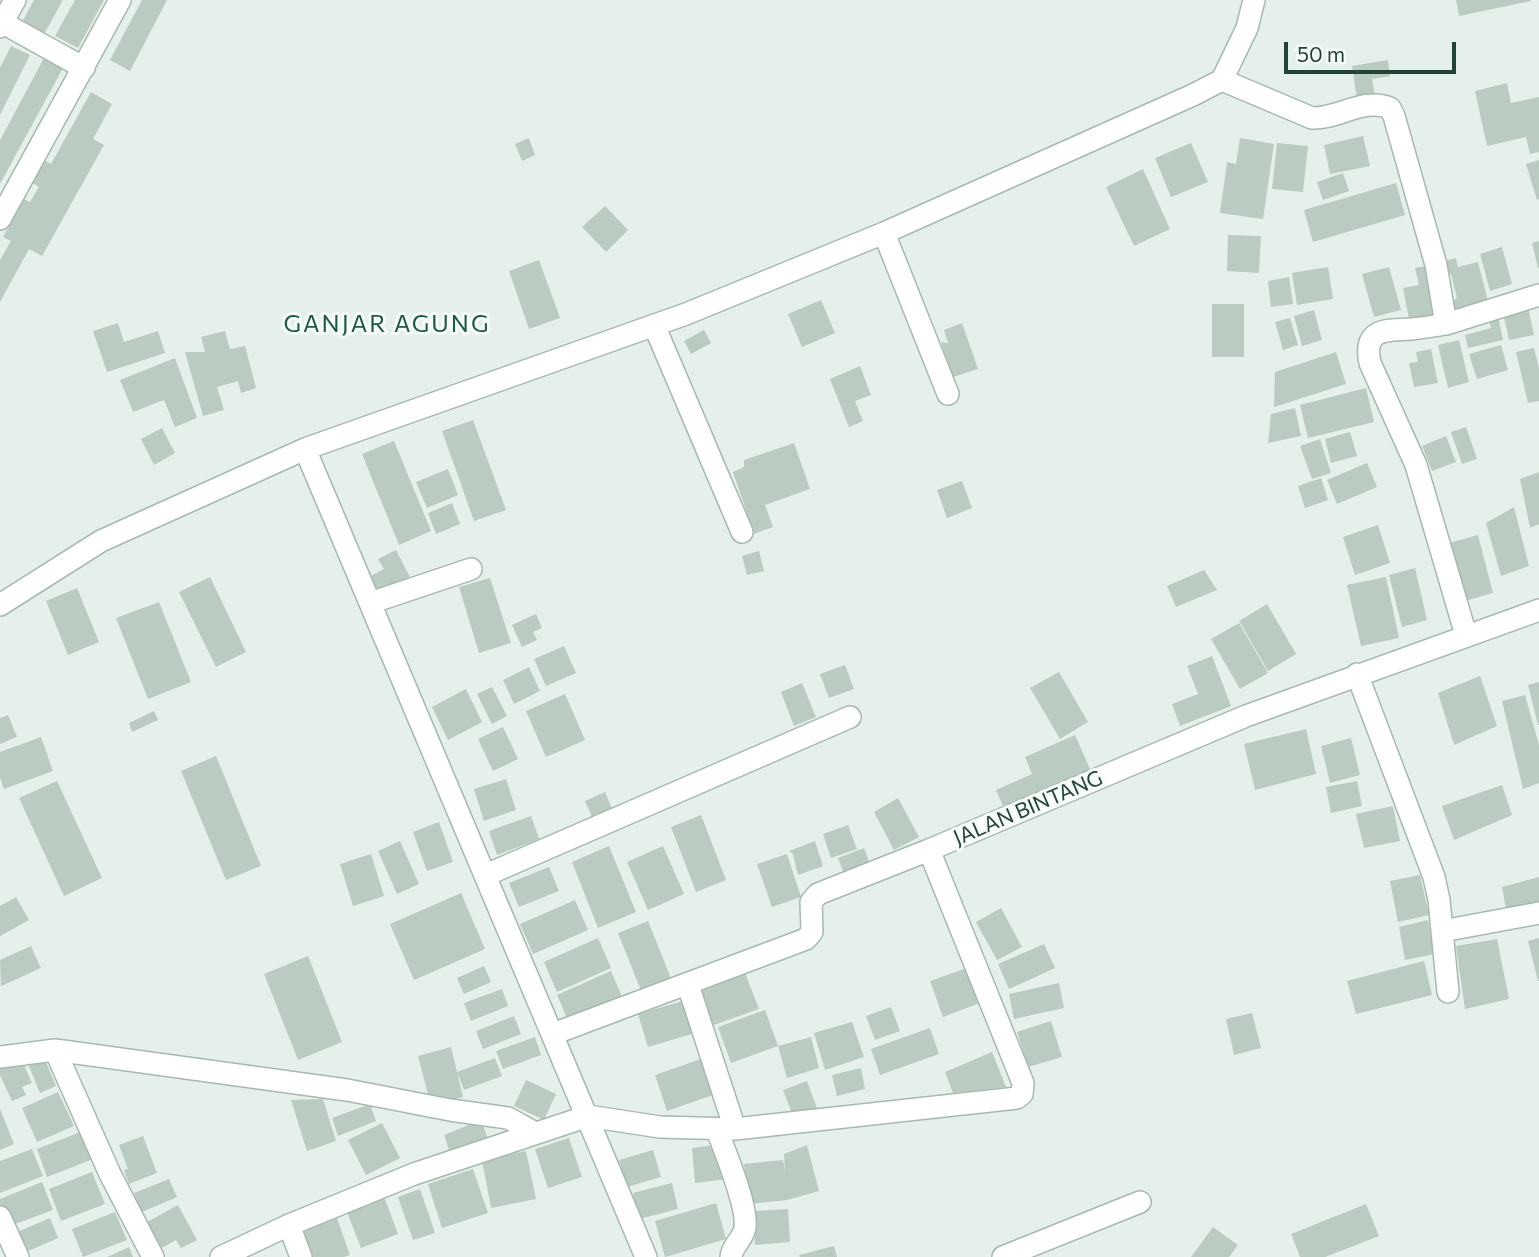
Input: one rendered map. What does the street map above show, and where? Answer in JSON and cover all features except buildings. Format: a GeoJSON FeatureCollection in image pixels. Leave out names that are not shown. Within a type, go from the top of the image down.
{"type":"FeatureCollection","features":[{"type":"Feature","properties":{"kind":"street"},"geometry":{"type":"LineString","coordinates":[[15,0],[1,25],[84,68]]}},
{"type":"Feature","properties":{"kind":"street"},"geometry":{"type":"LineString","coordinates":[[0,219],[120,0]]}},
{"type":"Feature","properties":{"kind":"street"},"geometry":{"type":"LineString","coordinates":[[0,605],[101,541],[305,449],[654,325],[884,233],[1222,80],[1247,28],[1254,0]]}},
{"type":"Feature","properties":{"kind":"street"},"geometry":{"type":"LineString","coordinates":[[1222,80],[1311,118],[1323,119],[1368,105],[1380,104],[1390,108],[1405,149],[1432,252],[1446,324]]}},
{"type":"Feature","properties":{"kind":"street"},"geometry":{"type":"LineString","coordinates":[[884,233],[948,394]]}},
{"type":"Feature","properties":{"kind":"street"},"geometry":{"type":"LineString","coordinates":[[1466,635],[1425,490],[1370,363],[1367,349],[1372,337],[1381,330],[1446,324],[1539,295]]}},
{"type":"Feature","properties":{"kind":"street"},"geometry":{"type":"LineString","coordinates":[[654,325],[742,533]]}},
{"type":"Feature","properties":{"kind":"street"},"geometry":{"type":"LineString","coordinates":[[305,449],[646,1257]]}},
{"type":"Feature","properties":{"kind":"street"},"geometry":{"type":"LineString","coordinates":[[370,603],[471,569]]}},
{"type":"Feature","properties":{"kind":"street","name":"JALAN BINTANG"},"geometry":{"type":"LineString","coordinates":[[554,1034],[806,939],[812,932],[810,908],[814,897],[1246,716],[1539,610]]}},
{"type":"Feature","properties":{"kind":"street"},"geometry":{"type":"LineString","coordinates":[[1357,674],[1434,877],[1448,992]]}},
{"type":"Feature","properties":{"kind":"street"},"geometry":{"type":"LineString","coordinates":[[486,874],[850,717]]}},
{"type":"Feature","properties":{"kind":"street"},"geometry":{"type":"LineString","coordinates":[[221,1257],[289,1225],[414,1174],[588,1116],[647,1126],[726,1129],[1010,1100],[1022,1094],[1023,1083],[929,850]]}},
{"type":"Feature","properties":{"kind":"street"},"geometry":{"type":"LineString","coordinates":[[1442,931],[1539,913]]}},
{"type":"Feature","properties":{"kind":"street"},"geometry":{"type":"LineString","coordinates":[[688,985],[726,1129],[746,1225],[741,1238],[732,1249],[731,1257]]}},
{"type":"Feature","properties":{"kind":"street"},"geometry":{"type":"LineString","coordinates":[[2,1052],[55,1050],[347,1090],[508,1118],[536,1133]]}},
{"type":"Feature","properties":{"kind":"street"},"geometry":{"type":"LineString","coordinates":[[55,1050],[110,1174],[153,1257]]}},
{"type":"Feature","properties":{"kind":"street"},"geometry":{"type":"LineString","coordinates":[[1003,1257],[1140,1202]]}},
{"type":"Feature","properties":{"kind":"street"},"geometry":{"type":"LineString","coordinates":[[0,1217],[18,1257]]}},
{"type":"Feature","properties":{"kind":"street"},"geometry":{"type":"LineString","coordinates":[[289,1225],[301,1257]]}},
{"type":"Feature","properties":{"kind":"district","name":"GANJAR AGUNG"},"geometry":{"type":"Point","coordinates":[387,324]}}]}
